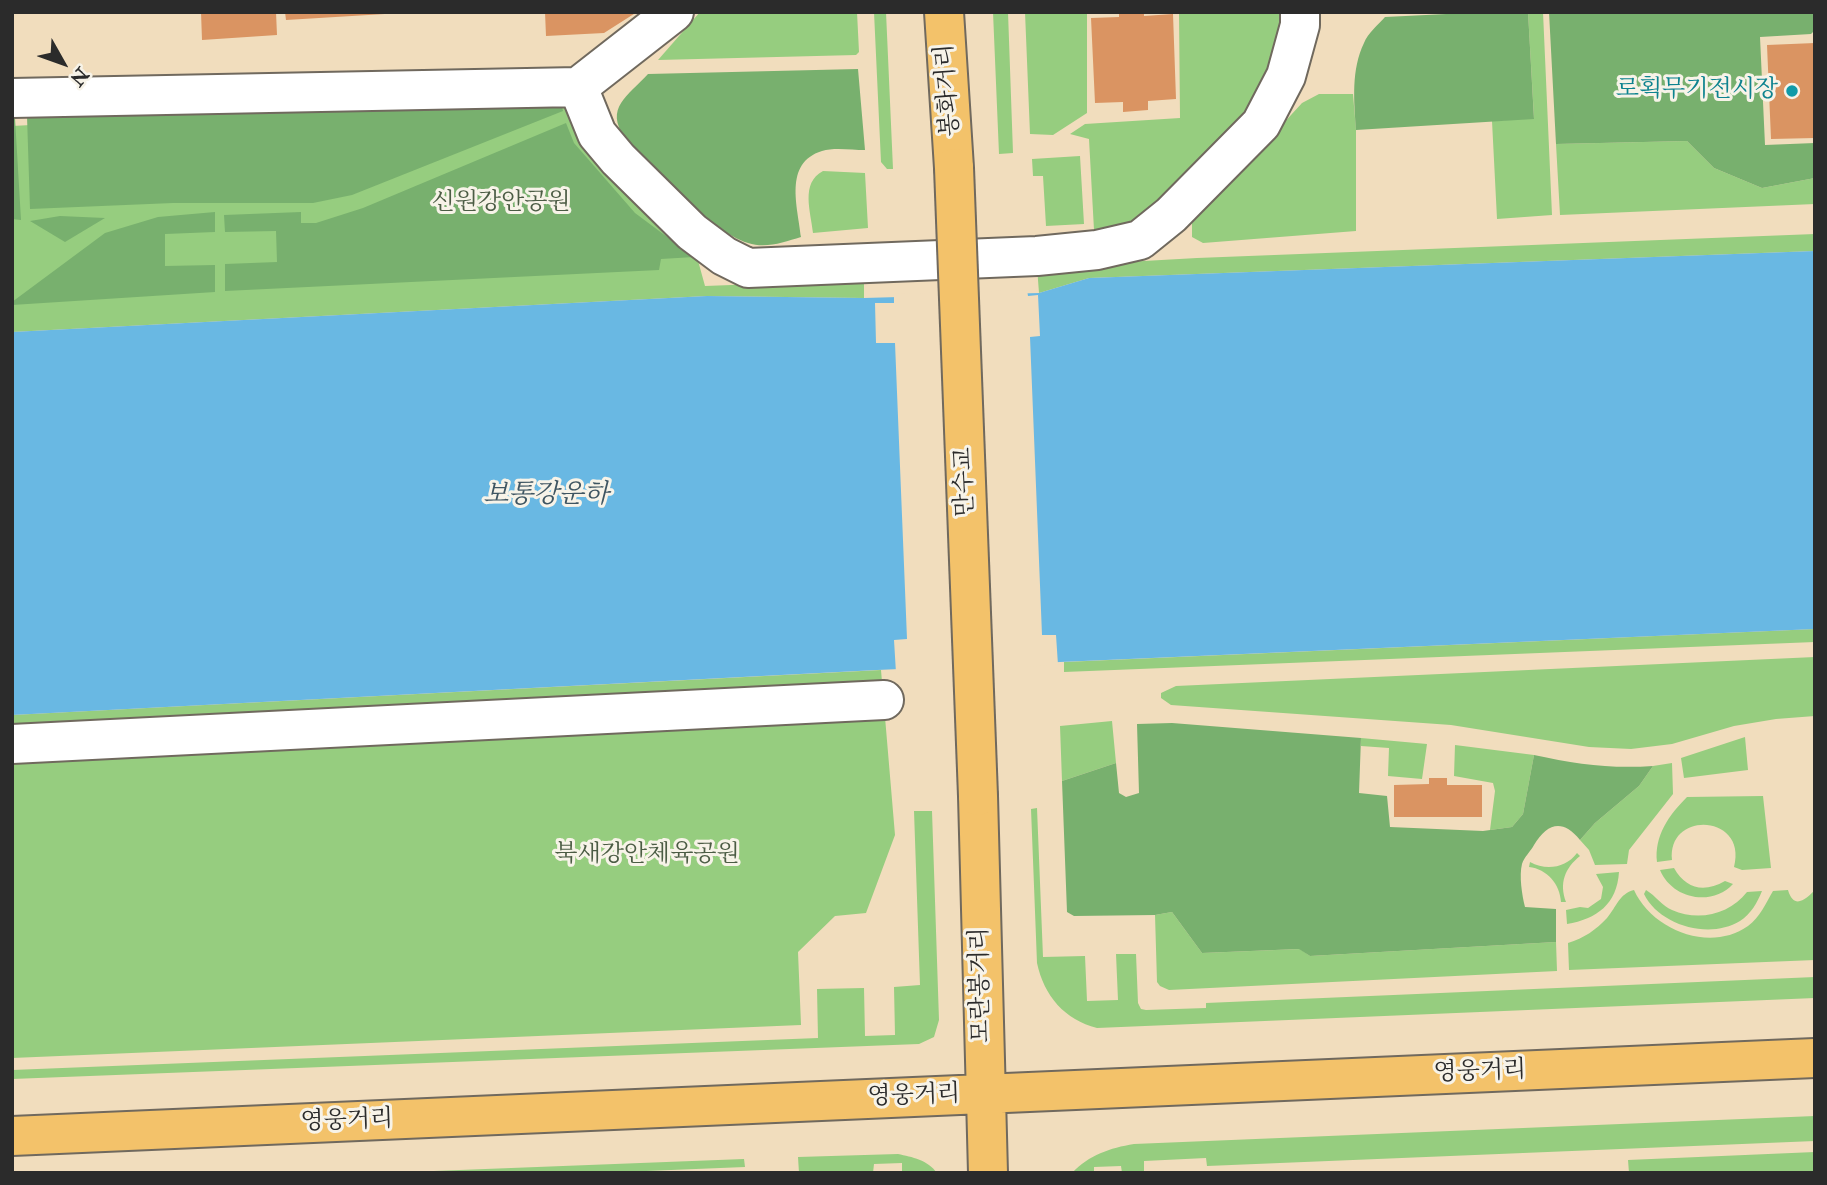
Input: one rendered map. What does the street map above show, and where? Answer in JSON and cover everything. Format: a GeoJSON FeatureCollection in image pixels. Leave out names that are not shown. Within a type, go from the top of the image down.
{"type":"FeatureCollection","features":[{"type":"Feature","properties":{"kind":"main road","name":"봉화거리"},"geometry":{"type":"LineString","coordinates":[[944,12],[954,168]]}},
{"type":"Feature","properties":{"kind":"main road","name":"만수교"},"geometry":{"type":"LineString","coordinates":[[954,168],[978,796]]}},
{"type":"Feature","properties":{"kind":"main road","name":"모란봉거리"},"geometry":{"type":"LineString","coordinates":[[978,796],[988,1173]]}},
{"type":"Feature","properties":{"kind":"main road","name":"영웅거리"},"geometry":{"type":"LineString","coordinates":[[12,1136],[1815,1059]]}},
{"type":"Feature","properties":{"kind":"street"},"geometry":{"type":"LineString","coordinates":[[12,98],[578,87],[674,12]]}},
{"type":"Feature","properties":{"kind":"street"},"geometry":{"type":"LineString","coordinates":[[578,87],[597,134],[618,159],[692,232],[724,256],[748,268],[1024,257],[1097,250],[1140,240],[1171,215],[1261,124],[1286,76],[1300,25],[1300,12]]}},
{"type":"Feature","properties":{"kind":"street"},"geometry":{"type":"LineString","coordinates":[[12,744],[884,700]]}},
{"type":"Feature","properties":{"kind":"green space"},"geometry":{"type":"Polygon","coordinates":[[[700,12],[857,12],[859,52],[856,55],[658,60],[700,12]]]}},
{"type":"Feature","properties":{"kind":"green space"},"geometry":{"type":"Polygon","coordinates":[[[874,12],[886,12],[893,169],[887,169],[881,162],[874,12]]]}},
{"type":"Feature","properties":{"kind":"green space"},"geometry":{"type":"Polygon","coordinates":[[[993,12],[1008,12],[1013,153],[999,154],[993,12]]]}},
{"type":"Feature","properties":{"kind":"green space"},"geometry":{"type":"Polygon","coordinates":[[[1025,12],[1087,12],[1087,113],[1053,135],[1030,134],[1025,12]]]}},
{"type":"Feature","properties":{"kind":"green space"},"geometry":{"type":"Polygon","coordinates":[[[1179,12],[1281,12],[1282,29],[1272,73],[1248,113],[1139,225],[1094,230],[1089,139],[1070,134],[1085,124],[1180,118],[1179,12]]]}},
{"type":"Feature","properties":{"kind":"green space"},"geometry":{"type":"Polygon","coordinates":[[[1528,12],[1543,12],[1552,215],[1497,219],[1492,121],[1534,118],[1528,12]]]}},
{"type":"Feature","properties":{"kind":"green space"},"geometry":{"type":"Polygon","coordinates":[[[1528,12],[1534,119],[1356,130],[1354,86],[1357,64],[1366,39],[1385,17],[1528,12]]]}},
{"type":"Feature","properties":{"kind":"green space"},"geometry":{"type":"Polygon","coordinates":[[[1549,12],[1815,12],[1815,30],[1811,34],[1760,37],[1765,145],[1815,143],[1815,178],[1762,188],[1714,168],[1687,141],[1556,144],[1549,12]]]}},
{"type":"Feature","properties":{"kind":"green space"},"geometry":{"type":"Polygon","coordinates":[[[858,69],[865,150],[822,151],[802,165],[796,187],[801,237],[775,244],[748,243],[716,225],[683,197],[625,138],[619,128],[617,118],[621,103],[648,74],[858,69]]]}},
{"type":"Feature","properties":{"kind":"green space"},"geometry":{"type":"Polygon","coordinates":[[[1319,94],[1353,94],[1356,130],[1356,231],[1203,243],[1192,237],[1192,223],[1302,103],[1319,94]]]}},
{"type":"Feature","properties":{"kind":"green space","name":"신원강안공원"},"geometry":{"type":"Polygon","coordinates":[[[565,97],[697,257],[705,286],[864,280],[864,298],[707,296],[12,332],[12,126],[565,97]]]}},
{"type":"Feature","properties":{"kind":"green space"},"geometry":{"type":"Polygon","coordinates":[[[561,103],[563,111],[352,195],[313,203],[173,203],[30,209],[27,116],[561,103]]]}},
{"type":"Feature","properties":{"kind":"green space"},"geometry":{"type":"Polygon","coordinates":[[[12,118],[15,118],[21,220],[12,219],[12,118]]]}},
{"type":"Feature","properties":{"kind":"green space"},"geometry":{"type":"Polygon","coordinates":[[[566,123],[574,143],[635,213],[694,257],[661,259],[659,270],[225,291],[225,264],[277,262],[276,231],[225,232],[224,215],[301,212],[301,223],[316,223],[363,208],[566,123]]]}},
{"type":"Feature","properties":{"kind":"green space"},"geometry":{"type":"Polygon","coordinates":[[[1687,141],[1714,168],[1762,188],[1815,178],[1815,204],[1560,215],[1556,144],[1687,141]]]}},
{"type":"Feature","properties":{"kind":"green space"},"geometry":{"type":"Polygon","coordinates":[[[1080,156],[1084,224],[1046,226],[1043,176],[1033,176],[1032,159],[1080,156]]]}},
{"type":"Feature","properties":{"kind":"green space"},"geometry":{"type":"Polygon","coordinates":[[[823,171],[865,173],[868,228],[813,233],[809,190],[816,176],[823,171]]]}},
{"type":"Feature","properties":{"kind":"green space"},"geometry":{"type":"Polygon","coordinates":[[[215,212],[215,232],[165,234],[165,266],[215,265],[215,292],[12,305],[12,302],[105,233],[158,217],[215,212]]]}},
{"type":"Feature","properties":{"kind":"green space"},"geometry":{"type":"Polygon","coordinates":[[[60,216],[105,218],[65,242],[30,221],[60,216]]]}},
{"type":"Feature","properties":{"kind":"green space"},"geometry":{"type":"Polygon","coordinates":[[[1815,234],[1815,251],[1089,278],[1039,293],[1037,267],[1197,258],[1815,234]]]}},
{"type":"Feature","properties":{"kind":"green space"},"geometry":{"type":"Polygon","coordinates":[[[1815,629],[1815,642],[1064,672],[1064,662],[1815,629]]]}},
{"type":"Feature","properties":{"kind":"green space"},"geometry":{"type":"Polygon","coordinates":[[[1815,657],[1815,716],[1734,726],[1672,744],[1631,749],[1589,747],[1451,725],[1171,705],[1161,698],[1161,693],[1176,686],[1815,657]]]}},
{"type":"Feature","properties":{"kind":"green space","name":"북새강안체육공원"},"geometry":{"type":"Polygon","coordinates":[[[881,670],[895,835],[866,913],[835,916],[798,952],[801,1025],[12,1058],[12,715],[881,670]]]}},
{"type":"Feature","properties":{"kind":"green space"},"geometry":{"type":"Polygon","coordinates":[[[1112,721],[1116,763],[1062,781],[1060,726],[1112,721]]]}},
{"type":"Feature","properties":{"kind":"green space"},"geometry":{"type":"Polygon","coordinates":[[[1172,723],[1361,738],[1359,793],[1387,796],[1390,827],[1483,831],[1512,827],[1523,814],[1534,755],[1593,765],[1653,766],[1639,786],[1595,823],[1580,840],[1567,829],[1555,826],[1544,832],[1524,859],[1521,880],[1525,907],[1556,909],[1556,942],[1310,956],[1299,949],[1202,953],[1172,912],[1155,915],[1074,916],[1067,912],[1062,781],[1116,763],[1119,793],[1126,797],[1139,793],[1137,724],[1172,723]]]}},
{"type":"Feature","properties":{"kind":"green space"},"geometry":{"type":"Polygon","coordinates":[[[1745,737],[1748,770],[1684,778],[1681,758],[1745,737]]]}},
{"type":"Feature","properties":{"kind":"green space"},"geometry":{"type":"Polygon","coordinates":[[[1361,738],[1427,744],[1422,779],[1388,776],[1389,748],[1361,746],[1361,738]]]}},
{"type":"Feature","properties":{"kind":"green space"},"geometry":{"type":"Polygon","coordinates":[[[1455,745],[1534,755],[1523,814],[1512,827],[1490,830],[1495,791],[1493,783],[1454,776],[1455,745]]]}},
{"type":"Feature","properties":{"kind":"green space"},"geometry":{"type":"Polygon","coordinates":[[[1672,763],[1673,794],[1629,850],[1627,864],[1595,865],[1589,850],[1580,840],[1595,823],[1639,786],[1653,766],[1672,763]]]}},
{"type":"Feature","properties":{"kind":"green space"},"geometry":{"type":"Polygon","coordinates":[[[1763,796],[1771,868],[1742,870],[1734,867],[1735,849],[1730,837],[1719,828],[1706,825],[1693,826],[1682,833],[1674,844],[1672,860],[1657,862],[1660,835],[1674,811],[1687,797],[1763,796]]]}},
{"type":"Feature","properties":{"kind":"green space"},"geometry":{"type":"Polygon","coordinates":[[[1037,808],[1043,957],[1085,956],[1087,1001],[1118,1000],[1116,954],[1136,954],[1138,1003],[1141,1009],[1146,1010],[1206,1008],[1206,1003],[1815,977],[1815,998],[1097,1028],[1066,1013],[1051,996],[1040,975],[1037,963],[1031,809],[1037,808]]]}},
{"type":"Feature","properties":{"kind":"green space"},"geometry":{"type":"Polygon","coordinates":[[[914,811],[932,811],[939,1020],[934,1037],[919,1044],[12,1079],[12,1070],[818,1038],[817,989],[864,988],[865,1036],[895,1035],[894,987],[920,985],[914,811]]]}},
{"type":"Feature","properties":{"kind":"green space"},"geometry":{"type":"Polygon","coordinates":[[[1577,853],[1580,856],[1567,871],[1563,882],[1566,902],[1561,902],[1555,884],[1547,874],[1529,867],[1530,862],[1549,867],[1562,865],[1577,853]]]}},
{"type":"Feature","properties":{"kind":"green space"},"geometry":{"type":"Polygon","coordinates":[[[1674,868],[1684,881],[1696,887],[1710,887],[1725,881],[1733,884],[1714,896],[1693,897],[1674,888],[1660,870],[1674,868]]]}},
{"type":"Feature","properties":{"kind":"green space"},"geometry":{"type":"Polygon","coordinates":[[[1619,872],[1614,893],[1604,908],[1588,918],[1567,924],[1566,910],[1588,908],[1601,899],[1603,887],[1596,874],[1619,872]]]}},
{"type":"Feature","properties":{"kind":"green space"},"geometry":{"type":"Polygon","coordinates":[[[1634,890],[1654,916],[1668,926],[1700,937],[1717,937],[1733,934],[1748,926],[1773,891],[1788,890],[1794,900],[1801,901],[1815,890],[1815,960],[1569,970],[1568,943],[1594,930],[1607,918],[1622,897],[1634,890]]]}},
{"type":"Feature","properties":{"kind":"green space"},"geometry":{"type":"Polygon","coordinates":[[[1646,890],[1668,908],[1693,915],[1723,911],[1747,892],[1762,891],[1753,908],[1740,921],[1728,927],[1700,929],[1673,921],[1661,914],[1644,894],[1646,890]]]}},
{"type":"Feature","properties":{"kind":"green space"},"geometry":{"type":"Polygon","coordinates":[[[1172,912],[1202,953],[1300,949],[1310,956],[1556,942],[1557,971],[1169,990],[1157,982],[1155,915],[1172,912]]]}},
{"type":"Feature","properties":{"kind":"green space"},"geometry":{"type":"Polygon","coordinates":[[[1815,1116],[1815,1141],[1207,1166],[1206,1158],[1144,1161],[1144,1173],[1122,1173],[1121,1166],[1094,1167],[1094,1173],[1072,1173],[1085,1161],[1100,1153],[1134,1144],[1815,1116]]]}},
{"type":"Feature","properties":{"kind":"green space"},"geometry":{"type":"Polygon","coordinates":[[[1815,1152],[1815,1173],[1629,1173],[1628,1160],[1815,1152]]]}},
{"type":"Feature","properties":{"kind":"green space"},"geometry":{"type":"Polygon","coordinates":[[[898,1154],[924,1162],[937,1173],[902,1173],[902,1163],[874,1164],[873,1173],[799,1173],[798,1157],[898,1154]]]}},
{"type":"Feature","properties":{"kind":"green space"},"geometry":{"type":"Polygon","coordinates":[[[744,1159],[745,1167],[597,1173],[382,1173],[744,1159]]]}},
{"type":"Feature","properties":{"kind":"water","name":"보통강운하"},"geometry":{"type":"Polygon","coordinates":[[[1815,251],[1815,629],[877,670],[12,715],[12,332],[707,296],[864,298],[1039,293],[1089,278],[1815,251]]]}},
{"type":"Feature","properties":{"kind":"pier"},"geometry":{"type":"Polygon","coordinates":[[[1027,290],[1028,296],[1038,295],[1040,336],[1030,337],[1042,635],[1056,635],[1058,665],[896,673],[894,640],[907,639],[895,343],[876,343],[875,303],[894,303],[894,294],[1027,290]]]}},
{"type":"Feature","properties":{"kind":"building"},"geometry":{"type":"Polygon","coordinates":[[[201,12],[276,12],[277,35],[202,40],[201,12]]]}},
{"type":"Feature","properties":{"kind":"building"},"geometry":{"type":"Polygon","coordinates":[[[285,12],[385,12],[385,14],[286,20],[285,12]]]}},
{"type":"Feature","properties":{"kind":"building"},"geometry":{"type":"Polygon","coordinates":[[[545,12],[637,12],[604,33],[546,36],[545,12]]]}},
{"type":"Feature","properties":{"kind":"building"},"geometry":{"type":"Polygon","coordinates":[[[1119,12],[1144,12],[1144,16],[1173,14],[1176,99],[1148,101],[1148,110],[1123,112],[1123,102],[1095,103],[1091,18],[1119,17],[1119,12]]]}},
{"type":"Feature","properties":{"kind":"building","name":"로획무기전시장"},"geometry":{"type":"Polygon","coordinates":[[[1815,43],[1815,138],[1771,139],[1767,45],[1815,43]]]}},
{"type":"Feature","properties":{"kind":"building"},"geometry":{"type":"Polygon","coordinates":[[[1429,778],[1447,778],[1447,785],[1482,785],[1482,817],[1394,817],[1394,785],[1429,784],[1429,778]]]}},
{"type":"Feature","properties":{"kind":"place","name":"로획무기전시장"},"geometry":{"type":"Point","coordinates":[1792,91]}}]}
